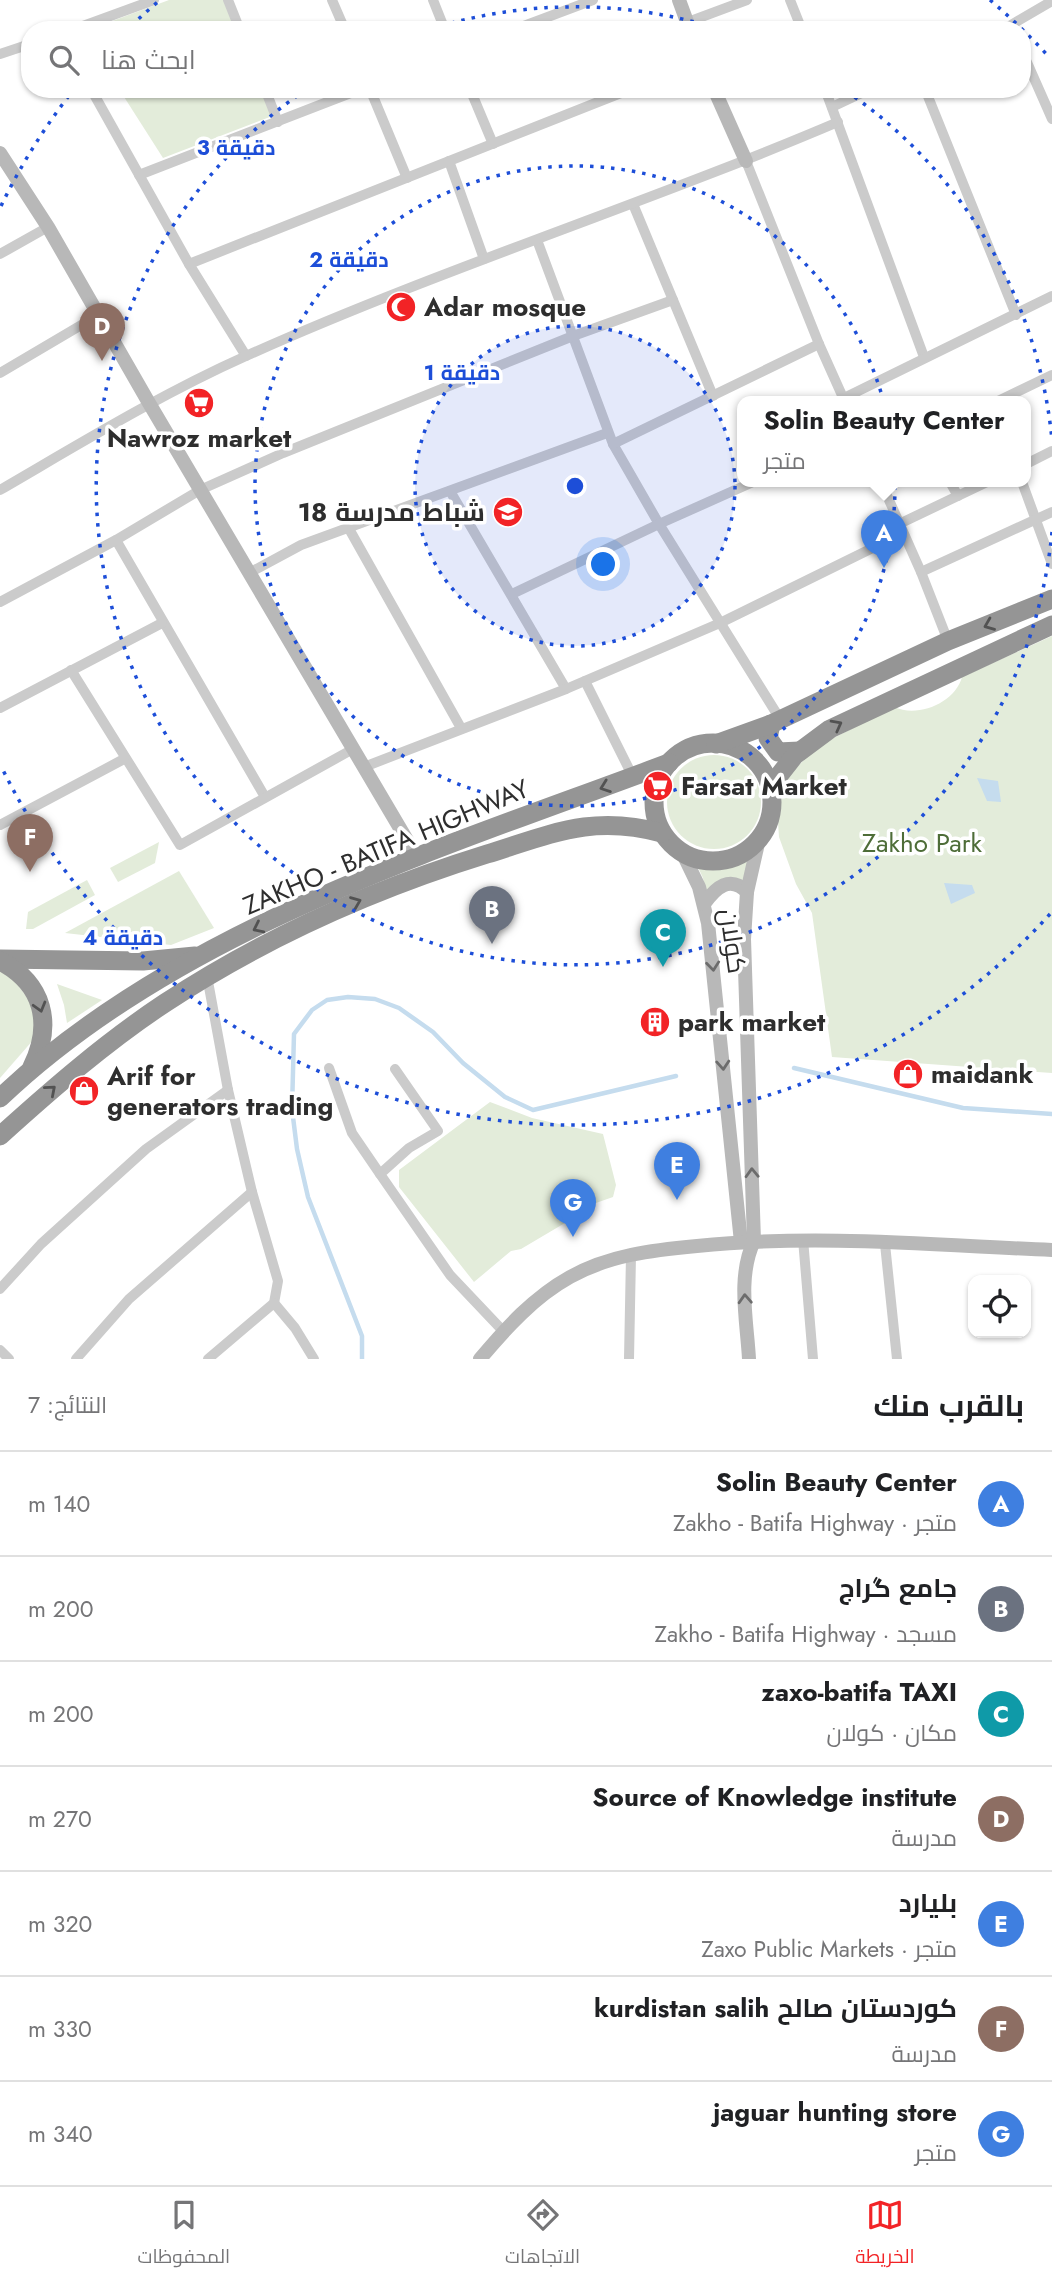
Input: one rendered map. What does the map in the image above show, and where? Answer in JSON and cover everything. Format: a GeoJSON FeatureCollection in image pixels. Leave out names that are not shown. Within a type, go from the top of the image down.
{"type":"FeatureCollection","features":[{"type":"Feature","properties":{"kind":"highway"},"geometry":{"type":"LineString","coordinates":[[716,744],[734,747],[750,757],[763,770],[770,788],[772,805],[768,823],[759,839],[747,850],[716,862],[699,860],[683,853],[671,845],[662,833],[656,819],[654,797],[660,775],[669,763],[690,748],[716,744],[775,721],[948,641],[1052,599]]}},
{"type":"Feature","properties":{"kind":"highway"},"geometry":{"type":"LineString","coordinates":[[770,788],[800,751],[830,729],[1052,625]]}},
{"type":"Feature","properties":{"kind":"highway"},"geometry":{"type":"LineString","coordinates":[[775,721],[768,738],[778,752],[800,751]]}},
{"type":"Feature","properties":{"kind":"highway","name":"ZAKHO - BATIFA HIGHWAY"},"geometry":{"type":"LineString","coordinates":[[0,1098],[31,1069],[132,996],[203,955],[320,897],[417,857],[669,763]]}},
{"type":"Feature","properties":{"kind":"highway","name":"ZAKHO - BATIFA HIGHWAY"},"geometry":{"type":"LineString","coordinates":[[0,1136],[57,1085],[147,1016],[207,976],[326,914],[440,869],[582,826],[636,826],[662,833]]}},
{"type":"Feature","properties":{"kind":"highway"},"geometry":{"type":"LineString","coordinates":[[0,960],[143,961],[203,955]]}},
{"type":"Feature","properties":{"kind":"highway"},"geometry":{"type":"LineString","coordinates":[[0,960],[27,980],[37,996],[43,1014],[44,1032],[40,1051],[31,1069]]}},
{"type":"Feature","properties":{"kind":"main road"},"geometry":{"type":"LineString","coordinates":[[679,0],[687,21]]}},
{"type":"Feature","properties":{"kind":"main road"},"geometry":{"type":"LineString","coordinates":[[718,98],[746,161]]}},
{"type":"Feature","properties":{"kind":"main road"},"geometry":{"type":"LineString","coordinates":[[0,153],[100,314],[149,403],[417,857]]}},
{"type":"Feature","properties":{"kind":"main road"},"geometry":{"type":"LineString","coordinates":[[749,1359],[745,1272],[748,1241],[744,951],[747,892],[759,839]]}},
{"type":"Feature","properties":{"kind":"main road","name":"كولان"},"geometry":{"type":"LineString","coordinates":[[683,853],[696,878],[704,904],[725,1091],[748,1241]]}},
{"type":"Feature","properties":{"kind":"main road"},"geometry":{"type":"LineString","coordinates":[[704,904],[712,892],[727,883],[735,883],[747,892]]}},
{"type":"Feature","properties":{"kind":"main road"},"geometry":{"type":"LineString","coordinates":[[480,1359],[534,1301],[570,1277],[631,1255],[748,1241],[803,1239],[1052,1250]]}},
{"type":"Feature","properties":{"kind":"street"},"geometry":{"type":"LineString","coordinates":[[97,21],[154,0]]}},
{"type":"Feature","properties":{"kind":"street"},"geometry":{"type":"LineString","coordinates":[[228,0],[236,21]]}},
{"type":"Feature","properties":{"kind":"street"},"geometry":{"type":"LineString","coordinates":[[332,0],[341,21]]}},
{"type":"Feature","properties":{"kind":"street"},"geometry":{"type":"LineString","coordinates":[[433,0],[441,21]]}},
{"type":"Feature","properties":{"kind":"street"},"geometry":{"type":"LineString","coordinates":[[531,21],[564,5],[593,0]]}},
{"type":"Feature","properties":{"kind":"street"},"geometry":{"type":"LineString","coordinates":[[700,21],[747,0]]}},
{"type":"Feature","properties":{"kind":"street"},"geometry":{"type":"LineString","coordinates":[[790,0],[798,21]]}},
{"type":"Feature","properties":{"kind":"street"},"geometry":{"type":"LineString","coordinates":[[1019,21],[1052,1]]}},
{"type":"Feature","properties":{"kind":"street"},"geometry":{"type":"LineString","coordinates":[[0,54],[21,47]]}},
{"type":"Feature","properties":{"kind":"street"},"geometry":{"type":"LineString","coordinates":[[1031,71],[1051,114]]}},
{"type":"Feature","properties":{"kind":"street"},"geometry":{"type":"LineString","coordinates":[[96,98],[190,264],[246,356]]}},
{"type":"Feature","properties":{"kind":"street"},"geometry":{"type":"LineString","coordinates":[[268,98],[278,122]]}},
{"type":"Feature","properties":{"kind":"street"},"geometry":{"type":"LineString","coordinates":[[139,175],[338,98]]}},
{"type":"Feature","properties":{"kind":"street"},"geometry":{"type":"LineString","coordinates":[[374,98],[407,178]]}},
{"type":"Feature","properties":{"kind":"street"},"geometry":{"type":"LineString","coordinates":[[474,98],[493,144]]}},
{"type":"Feature","properties":{"kind":"street"},"geometry":{"type":"LineString","coordinates":[[190,264],[608,98]]}},
{"type":"Feature","properties":{"kind":"street"},"geometry":{"type":"LineString","coordinates":[[828,98],[924,357]]}},
{"type":"Feature","properties":{"kind":"street"},"geometry":{"type":"LineString","coordinates":[[832,107],[851,98]]}},
{"type":"Feature","properties":{"kind":"street"},"geometry":{"type":"LineString","coordinates":[[929,98],[1016,315]]}},
{"type":"Feature","properties":{"kind":"street"},"geometry":{"type":"LineString","coordinates":[[0,490],[149,403],[246,356],[484,259],[746,161],[838,122]]}},
{"type":"Feature","properties":{"kind":"street"},"geometry":{"type":"LineString","coordinates":[[449,161],[484,259]]}},
{"type":"Feature","properties":{"kind":"street"},"geometry":{"type":"LineString","coordinates":[[746,161],[819,344],[843,396]]}},
{"type":"Feature","properties":{"kind":"street"},"geometry":{"type":"LineString","coordinates":[[633,204],[713,396]]}},
{"type":"Feature","properties":{"kind":"street"},"geometry":{"type":"LineString","coordinates":[[0,254],[48,227]]}},
{"type":"Feature","properties":{"kind":"street"},"geometry":{"type":"LineString","coordinates":[[537,240],[610,438],[775,721]]}},
{"type":"Feature","properties":{"kind":"street"},"geometry":{"type":"LineString","coordinates":[[852,396],[924,357],[1052,296]]}},
{"type":"Feature","properties":{"kind":"street"},"geometry":{"type":"LineString","coordinates":[[0,603],[116,540],[200,490],[296,448],[573,336],[673,300]]}},
{"type":"Feature","properties":{"kind":"street"},"geometry":{"type":"LineString","coordinates":[[0,373],[100,314]]}},
{"type":"Feature","properties":{"kind":"street"},"geometry":{"type":"LineString","coordinates":[[249,573],[301,545],[348,527],[610,438],[713,396],[819,344]]}},
{"type":"Feature","properties":{"kind":"street"},"geometry":{"type":"LineString","coordinates":[[1008,396],[1052,375]]}},
{"type":"Feature","properties":{"kind":"street"},"geometry":{"type":"LineString","coordinates":[[1031,462],[1052,451]]}},
{"type":"Feature","properties":{"kind":"street"},"geometry":{"type":"LineString","coordinates":[[512,594],[741,487]]}},
{"type":"Feature","properties":{"kind":"street"},"geometry":{"type":"LineString","coordinates":[[883,487],[922,572],[948,641]]}},
{"type":"Feature","properties":{"kind":"street"},"geometry":{"type":"LineString","coordinates":[[953,487],[958,496]]}},
{"type":"Feature","properties":{"kind":"street"},"geometry":{"type":"LineString","coordinates":[[364,767],[566,689],[720,623],[977,487]]}},
{"type":"Feature","properties":{"kind":"street"},"geometry":{"type":"LineString","coordinates":[[1023,487],[1052,564]]}},
{"type":"Feature","properties":{"kind":"street"},"geometry":{"type":"LineString","coordinates":[[450,491],[566,689]]}},
{"type":"Feature","properties":{"kind":"street"},"geometry":{"type":"LineString","coordinates":[[922,572],[1052,512]]}},
{"type":"Feature","properties":{"kind":"street"},"geometry":{"type":"LineString","coordinates":[[348,527],[461,729]]}},
{"type":"Feature","properties":{"kind":"street"},"geometry":{"type":"LineString","coordinates":[[116,540],[265,797]]}},
{"type":"Feature","properties":{"kind":"street"},"geometry":{"type":"LineString","coordinates":[[0,708],[162,623]]}},
{"type":"Feature","properties":{"kind":"street"},"geometry":{"type":"LineString","coordinates":[[71,670],[180,845],[353,749]]}},
{"type":"Feature","properties":{"kind":"street"},"geometry":{"type":"LineString","coordinates":[[585,681],[633,776]]}},
{"type":"Feature","properties":{"kind":"street"},"geometry":{"type":"LineString","coordinates":[[0,825],[124,759]]}},
{"type":"Feature","properties":{"kind":"street"},"geometry":{"type":"LineString","coordinates":[[207,976],[228,1090],[252,1192],[278,1281],[274,1303],[208,1359]]}},
{"type":"Feature","properties":{"kind":"street"},"geometry":{"type":"LineString","coordinates":[[329,1068],[352,1133],[450,1275],[504,1332]]}},
{"type":"Feature","properties":{"kind":"street"},"geometry":{"type":"LineString","coordinates":[[380,1174],[409,1148],[438,1130],[395,1069]]}},
{"type":"Feature","properties":{"kind":"street"},"geometry":{"type":"LineString","coordinates":[[0,1289],[41,1244],[146,1149],[228,1090]]}},
{"type":"Feature","properties":{"kind":"street"},"geometry":{"type":"LineString","coordinates":[[76,1359],[129,1299],[252,1192]]}},
{"type":"Feature","properties":{"kind":"street"},"geometry":{"type":"LineString","coordinates":[[803,1239],[813,1359]]}},
{"type":"Feature","properties":{"kind":"street"},"geometry":{"type":"LineString","coordinates":[[885,1244],[897,1359]]}},
{"type":"Feature","properties":{"kind":"street"},"geometry":{"type":"LineString","coordinates":[[629,1359],[631,1255]]}},
{"type":"Feature","properties":{"kind":"street"},"geometry":{"type":"LineString","coordinates":[[274,1303],[295,1328],[314,1359]]}},
{"type":"Feature","properties":{"kind":"street"},"geometry":{"type":"LineString","coordinates":[[0,1350],[9,1359]]}},
{"type":"Feature","properties":{"kind":"green space"},"geometry":{"type":"Polygon","coordinates":[[[169,0],[224,0],[233,21],[112,21],[169,0]]]}},
{"type":"Feature","properties":{"kind":"green space"},"geometry":{"type":"Polygon","coordinates":[[[125,98],[268,98],[275,115],[163,158],[125,98]]]}},
{"type":"Feature","properties":{"kind":"green space","name":"Zakho Park"},"geometry":{"type":"Polygon","coordinates":[[[1052,636],[1052,1073],[832,1057],[812,913],[796,884],[779,837],[777,808],[790,774],[818,746],[894,707],[914,711],[934,706],[952,694],[962,677],[1052,636]]]}},
{"type":"Feature","properties":{"kind":"green space"},"geometry":{"type":"Polygon","coordinates":[[[714,755],[732,759],[747,769],[757,784],[761,802],[757,820],[747,835],[732,845],[714,849],[696,845],[681,835],[671,820],[667,802],[671,784],[681,769],[696,759],[714,755]]]}},
{"type":"Feature","properties":{"kind":"green space"},"geometry":{"type":"Polygon","coordinates":[[[159,842],[155,863],[118,882],[110,868],[159,842]]]}},
{"type":"Feature","properties":{"kind":"green space"},"geometry":{"type":"Polygon","coordinates":[[[749,855],[744,884],[706,894],[697,865],[724,867],[749,855]]]}},
{"type":"Feature","properties":{"kind":"green space"},"geometry":{"type":"Polygon","coordinates":[[[179,871],[214,928],[171,945],[65,933],[179,871]]]}},
{"type":"Feature","properties":{"kind":"green space"},"geometry":{"type":"Polygon","coordinates":[[[87,880],[95,895],[33,929],[26,929],[28,912],[87,880]]]}},
{"type":"Feature","properties":{"kind":"green space"},"geometry":{"type":"Polygon","coordinates":[[[0,964],[3,964],[38,1013],[34,1039],[0,1078],[0,964]]]}},
{"type":"Feature","properties":{"kind":"green space"},"geometry":{"type":"Polygon","coordinates":[[[57,984],[102,1000],[67,1023],[57,984]]]}},
{"type":"Feature","properties":{"kind":"green space"},"geometry":{"type":"Polygon","coordinates":[[[490,1102],[532,1118],[603,1134],[616,1185],[613,1197],[573,1211],[570,1220],[521,1249],[511,1251],[474,1282],[399,1187],[399,1170],[490,1102]]]}},
{"type":"Feature","properties":{"kind":"water"},"geometry":{"type":"Polygon","coordinates":[[[977,778],[998,781],[1001,802],[987,801],[977,778]]]}},
{"type":"Feature","properties":{"kind":"water"},"geometry":{"type":"Polygon","coordinates":[[[944,883],[972,885],[975,893],[951,904],[944,883]]]}},
{"type":"Feature","properties":{"kind":"waterway"},"geometry":{"type":"LineString","coordinates":[[362,1359],[362,1336],[308,1197],[297,1149],[292,1109],[294,1034],[312,1010],[327,1000],[348,997],[375,999],[399,1008],[433,1032],[463,1063],[505,1097],[533,1110],[676,1076]]}},
{"type":"Feature","properties":{"kind":"waterway"},"geometry":{"type":"LineString","coordinates":[[794,1068],[963,1108],[1052,1114]]}},
{"type":"Feature","properties":{"kind":"place","name":"Adar mosque"},"geometry":{"type":"Point","coordinates":[401,307]}},
{"type":"Feature","properties":{"kind":"place","name":"Source of Knowledge institute"},"geometry":{"type":"Point","coordinates":[102,361]}},
{"type":"Feature","properties":{"kind":"place","name":"Nawroz market"},"geometry":{"type":"Point","coordinates":[199,403]}},
{"type":"Feature","properties":{"kind":"place","name":"18 شباط مدرسة"},"geometry":{"type":"Point","coordinates":[508,512]}},
{"type":"Feature","properties":{"kind":"place","name":"Solin Beauty Center"},"geometry":{"type":"Point","coordinates":[884,568]}},
{"type":"Feature","properties":{"kind":"place","name":"Farsat Market"},"geometry":{"type":"Point","coordinates":[658,786]}},
{"type":"Feature","properties":{"kind":"place","name":"كوردستان صالح kurdistan salih"},"geometry":{"type":"Point","coordinates":[30,872]}},
{"type":"Feature","properties":{"kind":"place","name":"جامع گراج"},"geometry":{"type":"Point","coordinates":[492,944]}},
{"type":"Feature","properties":{"kind":"place","name":"zaxo-batifa TAXI"},"geometry":{"type":"Point","coordinates":[663,967]}},
{"type":"Feature","properties":{"kind":"place","name":"park market"},"geometry":{"type":"Point","coordinates":[655,1022]}},
{"type":"Feature","properties":{"kind":"place","name":"maidank"},"geometry":{"type":"Point","coordinates":[908,1074]}},
{"type":"Feature","properties":{"kind":"place","name":"Arif for generators trading"},"geometry":{"type":"Point","coordinates":[84,1091]}},
{"type":"Feature","properties":{"kind":"place","name":"بليارد"},"geometry":{"type":"Point","coordinates":[677,1200]}},
{"type":"Feature","properties":{"kind":"place","name":"jaguar hunting store"},"geometry":{"type":"Point","coordinates":[573,1237]}}]}
